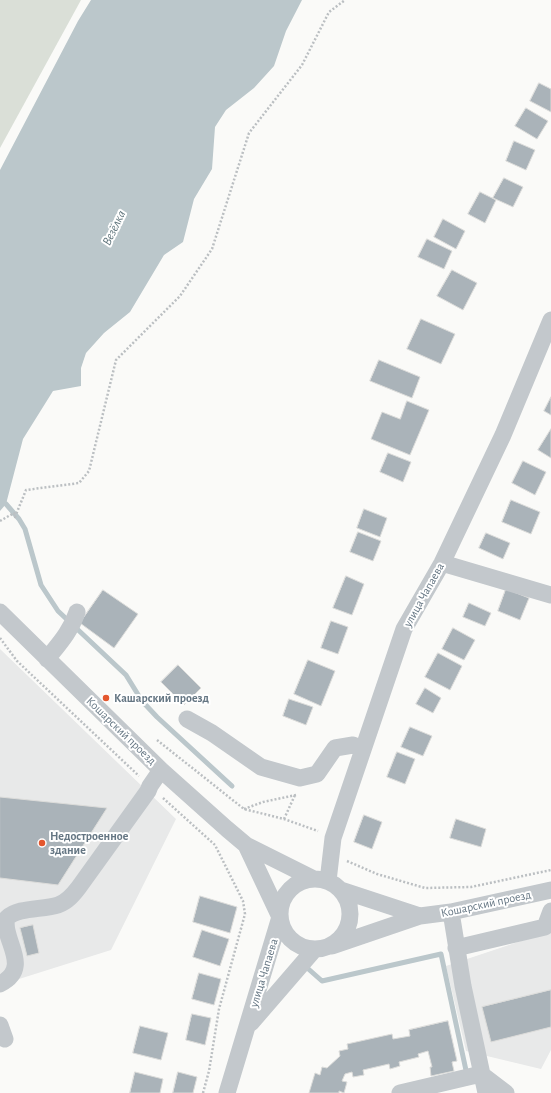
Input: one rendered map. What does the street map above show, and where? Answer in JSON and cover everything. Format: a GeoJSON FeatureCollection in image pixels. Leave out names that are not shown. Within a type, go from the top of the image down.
{"type":"FeatureCollection","features":[{"type":"Feature","properties":{"kind":"street","name":"улица Чапаева"},"geometry":{"type":"LineString","coordinates":[[327,883],[332,838],[404,630],[442,563],[503,436],[551,320]]}},
{"type":"Feature","properties":{"kind":"street"},"geometry":{"type":"LineString","coordinates":[[442,563],[551,595]]}},
{"type":"Feature","properties":{"kind":"street","name":"Кошарский проезд"},"geometry":{"type":"LineString","coordinates":[[0,612],[161,770],[246,845],[327,883],[420,916]]}},
{"type":"Feature","properties":{"kind":"street"},"geometry":{"type":"LineString","coordinates":[[47,659],[62,641],[75,616]]}},
{"type":"Feature","properties":{"kind":"street"},"geometry":{"type":"LineString","coordinates":[[187,719],[212,733],[261,766],[300,778],[317,774],[335,748],[353,745],[362,749]]}},
{"type":"Feature","properties":{"kind":"street"},"geometry":{"type":"LineString","coordinates":[[0,984],[8,980],[13,971],[12,959],[3,937],[3,926],[7,918],[17,912],[59,904],[70,898],[79,888],[148,791],[161,770]]}},
{"type":"Feature","properties":{"kind":"street","name":"Кошарский проезд"},"geometry":{"type":"LineString","coordinates":[[246,845],[280,917]]}},
{"type":"Feature","properties":{"kind":"street"},"geometry":{"type":"LineString","coordinates":[[303,881],[327,883],[347,898],[351,909],[351,920],[347,931],[341,940],[332,946],[314,950],[304,948],[287,936],[282,927],[280,917],[281,906],[285,895],[293,887],[303,881]]}},
{"type":"Feature","properties":{"kind":"street","name":"Кошарский проезд"},"geometry":{"type":"LineString","coordinates":[[332,946],[420,916],[451,912],[551,890]]}},
{"type":"Feature","properties":{"kind":"street"},"geometry":{"type":"LineString","coordinates":[[456,948],[545,927],[551,911]]}},
{"type":"Feature","properties":{"kind":"street"},"geometry":{"type":"LineString","coordinates":[[451,912],[456,948],[486,1093]]}},
{"type":"Feature","properties":{"kind":"street","name":"улица Чапаева"},"geometry":{"type":"LineString","coordinates":[[227,1093],[280,917]]}},
{"type":"Feature","properties":{"kind":"street","name":"улица Чапаева"},"geometry":{"type":"LineString","coordinates":[[247,1028],[314,950]]}},
{"type":"Feature","properties":{"kind":"street"},"geometry":{"type":"LineString","coordinates":[[400,1093],[481,1074]]}},
{"type":"Feature","properties":{"kind":"street"},"geometry":{"type":"LineString","coordinates":[[481,1074],[506,1093]]}},
{"type":"Feature","properties":{"kind":"path"},"geometry":{"type":"LineString","coordinates":[[0,521],[14,513],[15,517],[26,490],[79,483],[89,472],[116,360],[180,296],[212,249],[249,133],[302,65],[328,12],[345,0]]}},
{"type":"Feature","properties":{"kind":"path"},"geometry":{"type":"LineString","coordinates":[[0,638],[17,661],[215,845],[243,901],[245,914],[219,1009],[209,1071],[203,1093]]}},
{"type":"Feature","properties":{"kind":"path"},"geometry":{"type":"LineString","coordinates":[[156,739],[244,810],[284,820],[320,832]]}},
{"type":"Feature","properties":{"kind":"path"},"geometry":{"type":"LineString","coordinates":[[284,820],[295,795],[300,778]]}},
{"type":"Feature","properties":{"kind":"path"},"geometry":{"type":"LineString","coordinates":[[244,810],[263,802],[301,795]]}},
{"type":"Feature","properties":{"kind":"path"},"geometry":{"type":"LineString","coordinates":[[344,857],[349,862],[377,874],[425,888],[471,887],[551,870]]}},
{"type":"Feature","properties":{"kind":"shaded area"},"geometry":{"type":"Polygon","coordinates":[[[0,0],[81,0],[0,148],[0,0]]]}},
{"type":"Feature","properties":{"kind":"shaded area"},"geometry":{"type":"Polygon","coordinates":[[[0,649],[176,819],[111,950],[0,985],[0,649]]]}},
{"type":"Feature","properties":{"kind":"shaded area"},"geometry":{"type":"Polygon","coordinates":[[[551,931],[551,1050],[541,1069],[466,1051],[446,966],[551,931]]]}},
{"type":"Feature","properties":{"kind":"water","name":"Везёлка"},"geometry":{"type":"Polygon","coordinates":[[[91,0],[302,0],[286,31],[274,66],[254,88],[226,110],[215,127],[212,169],[194,199],[183,242],[164,255],[130,312],[104,333],[86,353],[81,368],[81,386],[53,391],[23,439],[6,504],[0,511],[0,170],[78,21],[91,0]]]}},
{"type":"Feature","properties":{"kind":"building"},"geometry":{"type":"Polygon","coordinates":[[[539,83],[551,89],[551,112],[530,101],[539,83]]]}},
{"type":"Feature","properties":{"kind":"building"},"geometry":{"type":"Polygon","coordinates":[[[526,108],[548,121],[537,139],[515,126],[526,108]]]}},
{"type":"Feature","properties":{"kind":"building"},"geometry":{"type":"Polygon","coordinates":[[[514,141],[535,150],[526,170],[506,161],[514,141]]]}},
{"type":"Feature","properties":{"kind":"building"},"geometry":{"type":"Polygon","coordinates":[[[504,178],[523,187],[513,207],[493,198],[504,178]]]}},
{"type":"Feature","properties":{"kind":"building"},"geometry":{"type":"Polygon","coordinates":[[[480,192],[496,200],[485,223],[468,214],[480,192]]]}},
{"type":"Feature","properties":{"kind":"building"},"geometry":{"type":"Polygon","coordinates":[[[443,219],[465,231],[456,249],[434,237],[443,219]]]}},
{"type":"Feature","properties":{"kind":"building"},"geometry":{"type":"Polygon","coordinates":[[[427,239],[452,251],[444,269],[418,257],[427,239]]]}},
{"type":"Feature","properties":{"kind":"building"},"geometry":{"type":"Polygon","coordinates":[[[452,270],[477,283],[463,310],[437,296],[452,270]]]}},
{"type":"Feature","properties":{"kind":"building"},"geometry":{"type":"Polygon","coordinates":[[[421,319],[455,334],[441,364],[407,349],[421,319]]]}},
{"type":"Feature","properties":{"kind":"building"},"geometry":{"type":"Polygon","coordinates":[[[379,360],[420,377],[412,398],[370,381],[379,360]]]}},
{"type":"Feature","properties":{"kind":"building"},"geometry":{"type":"Polygon","coordinates":[[[551,397],[551,415],[544,411],[551,397]]]}},
{"type":"Feature","properties":{"kind":"building"},"geometry":{"type":"Polygon","coordinates":[[[407,401],[429,410],[410,455],[371,439],[382,412],[400,419],[407,401]]]}},
{"type":"Feature","properties":{"kind":"building"},"geometry":{"type":"Polygon","coordinates":[[[551,429],[551,458],[538,450],[551,429]]]}},
{"type":"Feature","properties":{"kind":"building"},"geometry":{"type":"Polygon","coordinates":[[[388,453],[411,462],[403,482],[380,472],[388,453]]]}},
{"type":"Feature","properties":{"kind":"building"},"geometry":{"type":"Polygon","coordinates":[[[523,461],[546,472],[535,495],[512,483],[523,461]]]}},
{"type":"Feature","properties":{"kind":"building"},"geometry":{"type":"Polygon","coordinates":[[[511,500],[540,512],[531,534],[502,522],[511,500]]]}},
{"type":"Feature","properties":{"kind":"building"},"geometry":{"type":"Polygon","coordinates":[[[364,509],[387,518],[380,537],[357,528],[364,509]]]}},
{"type":"Feature","properties":{"kind":"building"},"geometry":{"type":"Polygon","coordinates":[[[358,532],[381,541],[373,561],[350,552],[358,532]]]}},
{"type":"Feature","properties":{"kind":"building"},"geometry":{"type":"Polygon","coordinates":[[[486,533],[510,543],[503,559],[479,548],[486,533]]]}},
{"type":"Feature","properties":{"kind":"building"},"geometry":{"type":"Polygon","coordinates":[[[346,576],[364,584],[352,615],[333,608],[346,576]]]}},
{"type":"Feature","properties":{"kind":"building"},"geometry":{"type":"Polygon","coordinates":[[[506,589],[529,598],[520,620],[498,611],[506,589]]]}},
{"type":"Feature","properties":{"kind":"building"},"geometry":{"type":"Polygon","coordinates":[[[103,590],[138,614],[114,648],[80,623],[103,590]]]}},
{"type":"Feature","properties":{"kind":"building"},"geometry":{"type":"Polygon","coordinates":[[[469,603],[491,613],[485,626],[463,617],[469,603]]]}},
{"type":"Feature","properties":{"kind":"building"},"geometry":{"type":"Polygon","coordinates":[[[331,621],[348,627],[338,654],[321,648],[331,621]]]}},
{"type":"Feature","properties":{"kind":"building"},"geometry":{"type":"Polygon","coordinates":[[[453,628],[475,640],[464,660],[442,649],[453,628]]]}},
{"type":"Feature","properties":{"kind":"building"},"geometry":{"type":"Polygon","coordinates":[[[438,653],[462,666],[450,690],[425,677],[438,653]]]}},
{"type":"Feature","properties":{"kind":"building"},"geometry":{"type":"Polygon","coordinates":[[[308,660],[335,671],[321,706],[294,694],[308,660]]]}},
{"type":"Feature","properties":{"kind":"building"},"geometry":{"type":"Polygon","coordinates":[[[178,665],[201,688],[184,705],[161,682],[178,665]]]}},
{"type":"Feature","properties":{"kind":"building"},"geometry":{"type":"Polygon","coordinates":[[[425,688],[441,698],[433,713],[416,704],[425,688]]]}},
{"type":"Feature","properties":{"kind":"building"},"geometry":{"type":"Polygon","coordinates":[[[289,699],[313,707],[306,725],[283,716],[289,699]]]}},
{"type":"Feature","properties":{"kind":"building"},"geometry":{"type":"Polygon","coordinates":[[[410,727],[432,736],[423,756],[401,747],[410,727]]]}},
{"type":"Feature","properties":{"kind":"building"},"geometry":{"type":"Polygon","coordinates":[[[397,752],[415,759],[405,784],[387,777],[397,752]]]}},
{"type":"Feature","properties":{"kind":"building","name":"Недостроенное здание"},"geometry":{"type":"Polygon","coordinates":[[[0,797],[107,808],[58,885],[0,878],[0,797]]]}},
{"type":"Feature","properties":{"kind":"building"},"geometry":{"type":"Polygon","coordinates":[[[364,815],[382,822],[372,849],[354,842],[364,815]]]}},
{"type":"Feature","properties":{"kind":"building"},"geometry":{"type":"Polygon","coordinates":[[[456,819],[486,829],[481,847],[450,838],[456,819]]]}},
{"type":"Feature","properties":{"kind":"building"},"geometry":{"type":"Polygon","coordinates":[[[200,896],[237,907],[230,933],[193,922],[200,896]]]}},
{"type":"Feature","properties":{"kind":"building"},"geometry":{"type":"Polygon","coordinates":[[[33,925],[39,953],[27,956],[20,928],[33,925]]]}},
{"type":"Feature","properties":{"kind":"building"},"geometry":{"type":"Polygon","coordinates":[[[202,930],[229,939],[220,966],[193,957],[202,930]]]}},
{"type":"Feature","properties":{"kind":"building"},"geometry":{"type":"Polygon","coordinates":[[[199,973],[221,979],[214,1005],[192,999],[199,973]]]}},
{"type":"Feature","properties":{"kind":"building"},"geometry":{"type":"Polygon","coordinates":[[[551,990],[551,1027],[491,1042],[482,1007],[551,990]]]}},
{"type":"Feature","properties":{"kind":"building"},"geometry":{"type":"Polygon","coordinates":[[[192,1014],[211,1018],[205,1045],[186,1040],[192,1014]]]}},
{"type":"Feature","properties":{"kind":"building"},"geometry":{"type":"Polygon","coordinates":[[[448,1021],[457,1061],[452,1062],[454,1071],[431,1076],[430,1067],[432,1067],[428,1051],[418,1054],[419,1057],[399,1062],[400,1066],[390,1069],[389,1064],[363,1070],[364,1075],[353,1077],[352,1072],[345,1074],[342,1081],[347,1082],[344,1093],[339,1091],[339,1093],[309,1093],[315,1073],[320,1075],[322,1067],[327,1068],[340,1056],[339,1051],[348,1049],[347,1044],[392,1034],[393,1039],[410,1036],[409,1030],[448,1021]]]}},
{"type":"Feature","properties":{"kind":"building"},"geometry":{"type":"Polygon","coordinates":[[[140,1026],[168,1033],[161,1060],[133,1053],[140,1026]]]}},
{"type":"Feature","properties":{"kind":"building"},"geometry":{"type":"Polygon","coordinates":[[[135,1072],[163,1079],[160,1093],[130,1093],[135,1072]]]}},
{"type":"Feature","properties":{"kind":"building"},"geometry":{"type":"Polygon","coordinates":[[[178,1072],[197,1077],[193,1093],[173,1093],[178,1072]]]}},
{"type":"Feature","properties":{"kind":"waterway"},"geometry":{"type":"LineString","coordinates":[[6,504],[19,519],[25,529],[41,585],[58,611],[126,675],[142,701],[157,717],[232,786]]}},
{"type":"Feature","properties":{"kind":"waterway"},"geometry":{"type":"LineString","coordinates":[[305,966],[322,981],[441,954],[467,1075]]}},
{"type":"Feature","properties":{"kind":"place","name":"Кашарский проезд"},"geometry":{"type":"Point","coordinates":[106,698]}},
{"type":"Feature","properties":{"kind":"place","name":"Недостроенное здание"},"geometry":{"type":"Point","coordinates":[42,843]}}]}
